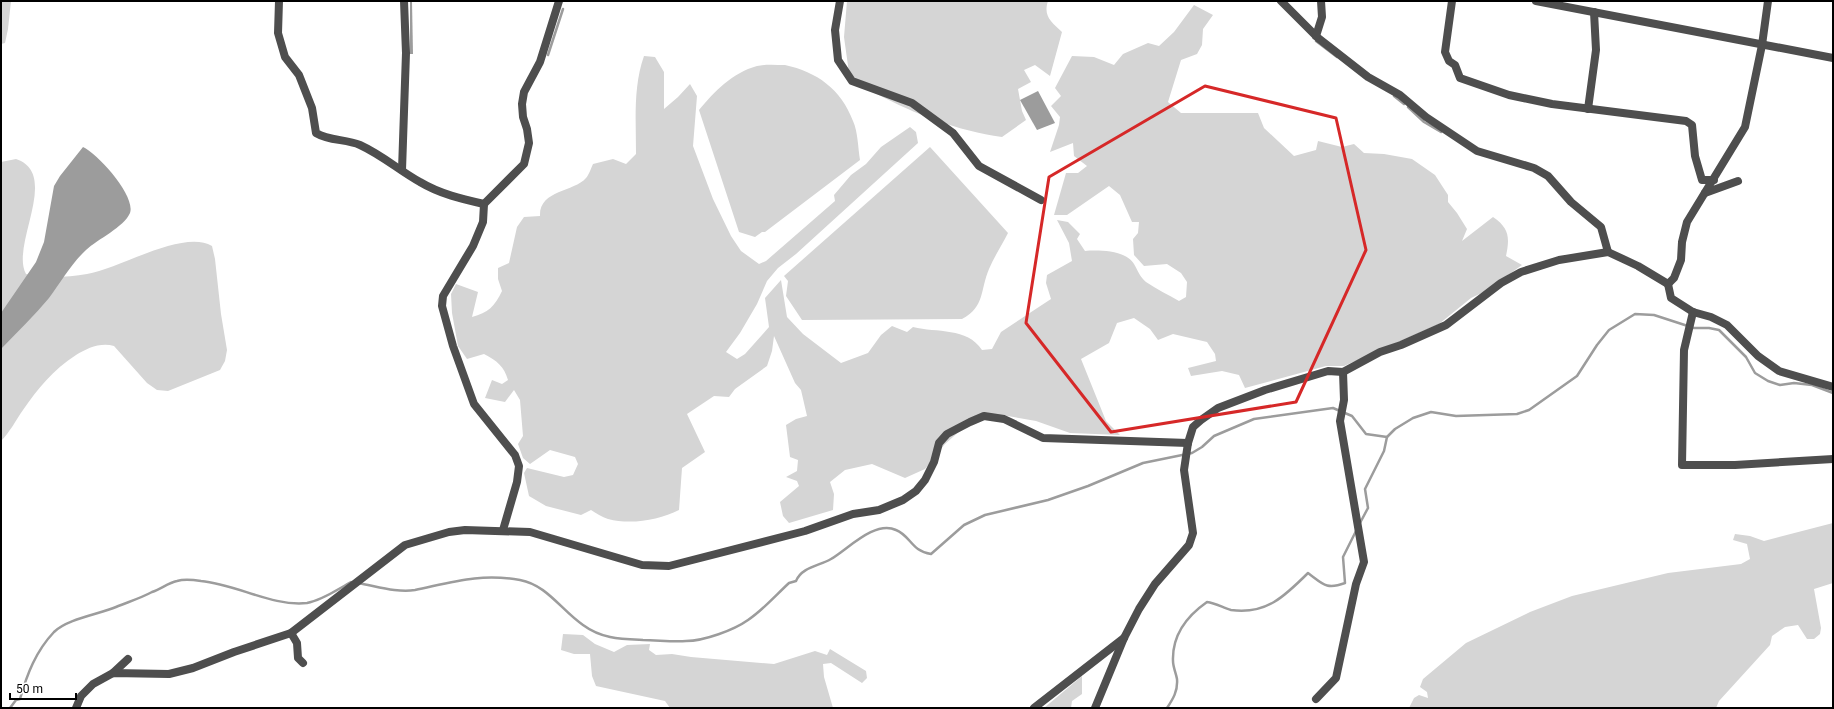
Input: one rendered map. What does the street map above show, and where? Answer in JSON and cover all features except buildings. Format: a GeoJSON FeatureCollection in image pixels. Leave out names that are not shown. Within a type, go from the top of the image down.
{"type":"FeatureCollection","features":[{"type":"Feature","properties":{"kind":"street"},"geometry":{"type":"LineString","coordinates":[[279,1],[278,33],[285,57],[299,75],[312,108],[316,133],[323,137],[360,145],[420,182],[443,194],[484,204]]}},
{"type":"Feature","properties":{"kind":"street"},"geometry":{"type":"LineString","coordinates":[[402,170],[406,53],[404,1]]}},
{"type":"Feature","properties":{"kind":"street"},"geometry":{"type":"LineString","coordinates":[[503,530],[517,482],[519,466],[516,455],[474,404],[453,346],[442,306],[443,296],[476,240],[483,222],[484,204],[524,164],[529,143],[522,104],[524,92],[540,62],[559,1]]}},
{"type":"Feature","properties":{"kind":"street"},"geometry":{"type":"LineString","coordinates":[[840,1],[835,30],[838,60],[852,81],[912,103],[953,133],[979,166],[1041,200]]}},
{"type":"Feature","properties":{"kind":"street"},"geometry":{"type":"LineString","coordinates":[[1281,1],[1316,36],[1368,77],[1400,95],[1426,117],[1477,151],[1534,168],[1548,176],[1571,202],[1601,227],[1608,252]]}},
{"type":"Feature","properties":{"kind":"street"},"geometry":{"type":"LineString","coordinates":[[1316,36],[1322,17],[1321,1]]}},
{"type":"Feature","properties":{"kind":"street"},"geometry":{"type":"LineString","coordinates":[[1452,1],[1445,52],[1449,61],[1455,65],[1460,78],[1510,95],[1588,109],[1686,121],[1692,125],[1696,156],[1702,180],[1714,180]]}},
{"type":"Feature","properties":{"kind":"street"},"geometry":{"type":"LineString","coordinates":[[1536,1],[1833,58]]}},
{"type":"Feature","properties":{"kind":"street"},"geometry":{"type":"LineString","coordinates":[[1668,284],[1674,278],[1681,260],[1682,242],[1687,222],[1745,127],[1762,45],[1768,1]]}},
{"type":"Feature","properties":{"kind":"street"},"geometry":{"type":"LineString","coordinates":[[1588,109],[1596,50],[1594,12]]}},
{"type":"Feature","properties":{"kind":"street"},"geometry":{"type":"LineString","coordinates":[[1705,193],[1738,181]]}},
{"type":"Feature","properties":{"kind":"street"},"geometry":{"type":"LineString","coordinates":[[1094,708],[1124,638],[1139,609],[1155,584],[1189,545],[1192,533],[1184,470],[1188,443],[1193,427],[1218,408],[1265,390],[1328,371],[1343,372],[1380,352],[1401,345],[1446,325],[1501,284],[1521,272],[1559,260],[1608,252],[1638,266],[1668,284]]}},
{"type":"Feature","properties":{"kind":"street"},"geometry":{"type":"LineString","coordinates":[[1668,284],[1670,298],[1694,312],[1712,317],[1727,325],[1758,356],[1779,371],[1833,387]]}},
{"type":"Feature","properties":{"kind":"street"},"geometry":{"type":"LineString","coordinates":[[1694,312],[1684,350],[1682,465],[1735,465],[1833,459]]}},
{"type":"Feature","properties":{"kind":"street"},"geometry":{"type":"LineString","coordinates":[[1316,699],[1336,678],[1356,584],[1364,562],[1340,421],[1344,400],[1343,372]]}},
{"type":"Feature","properties":{"kind":"street"},"geometry":{"type":"LineString","coordinates":[[113,673],[169,674],[193,668],[234,652],[291,633],[405,545],[449,532],[465,530],[503,530],[530,532],[642,565],[669,566],[805,532],[853,514],[879,510],[903,500],[916,491],[925,480],[934,462],[939,443],[947,434],[984,416],[1004,418],[1043,438],[1188,443]]}},
{"type":"Feature","properties":{"kind":"street"},"geometry":{"type":"LineString","coordinates":[[291,633],[297,643],[301,660],[291,649]]}},
{"type":"Feature","properties":{"kind":"street"},"geometry":{"type":"LineString","coordinates":[[1034,708],[1124,638]]}},
{"type":"Feature","properties":{"kind":"street"},"geometry":{"type":"LineString","coordinates":[[76,708],[81,696],[93,684],[113,673],[128,659]]}},
{"type":"Feature","properties":{"kind":"highlighted area"},"geometry":{"type":"Polygon","coordinates":[[[1205,86],[1336,118],[1366,250],[1296,402],[1111,432],[1026,323],[1049,177],[1205,86]]]}},
{"type":"Feature","properties":{"kind":"shaded area"},"geometry":{"type":"Polygon","coordinates":[[[1,1],[11,1],[5,43],[1,44],[1,1]]]}},
{"type":"Feature","properties":{"kind":"shaded area"},"geometry":{"type":"Polygon","coordinates":[[[410,1],[412,1],[413,54],[410,54],[410,1]]]}},
{"type":"Feature","properties":{"kind":"shaded area"},"geometry":{"type":"Polygon","coordinates":[[[847,1],[1048,1],[1047,15],[1051,22],[1062,32],[1050,76],[1035,65],[1024,70],[1031,82],[1018,89],[1022,111],[1026,120],[1002,137],[969,131],[922,115],[873,92],[849,73],[844,37],[847,1]]]}},
{"type":"Feature","properties":{"kind":"shaded area"},"geometry":{"type":"Polygon","coordinates":[[[1194,5],[1213,15],[1203,29],[1202,45],[1197,54],[1181,60],[1168,102],[1181,113],[1258,113],[1264,128],[1294,156],[1316,150],[1318,141],[1342,147],[1354,144],[1364,153],[1384,154],[1412,159],[1435,175],[1448,195],[1448,202],[1467,229],[1462,241],[1493,217],[1502,225],[1507,234],[1508,243],[1506,256],[1522,265],[1486,291],[1471,298],[1439,324],[1344,366],[1326,366],[1245,388],[1239,375],[1222,371],[1191,376],[1188,368],[1216,361],[1215,354],[1207,342],[1173,334],[1158,340],[1150,329],[1134,318],[1117,323],[1109,343],[1081,359],[1106,421],[1120,435],[1070,433],[1036,421],[1002,415],[970,422],[945,444],[925,469],[905,478],[872,464],[845,470],[830,482],[834,494],[833,510],[789,523],[783,516],[780,502],[799,486],[797,481],[786,477],[797,471],[798,460],[790,457],[786,425],[796,419],[807,416],[801,390],[795,383],[774,336],[772,351],[767,366],[735,389],[729,397],[714,396],[687,414],[705,452],[682,468],[679,510],[654,519],[626,522],[608,519],[591,510],[581,515],[546,506],[529,496],[524,473],[527,468],[564,477],[573,475],[578,464],[575,457],[550,450],[530,464],[523,458],[518,444],[523,436],[520,400],[514,390],[505,402],[485,398],[492,380],[502,384],[508,380],[502,367],[493,359],[484,354],[467,359],[458,346],[452,313],[451,294],[456,284],[478,292],[472,317],[487,311],[497,301],[502,291],[498,279],[498,268],[509,263],[517,227],[524,217],[540,216],[541,207],[545,201],[558,192],[581,183],[587,177],[593,164],[613,159],[626,164],[636,154],[637,92],[640,68],[644,56],[655,57],[664,72],[664,109],[690,84],[697,96],[693,146],[713,199],[731,236],[741,251],[759,264],[766,261],[835,201],[834,195],[851,175],[866,164],[881,147],[910,127],[916,132],[918,143],[796,254],[778,268],[767,281],[757,304],[740,333],[726,352],[737,359],[745,354],[769,327],[765,298],[781,280],[787,317],[803,334],[841,363],[868,353],[881,335],[892,326],[907,332],[913,327],[960,334],[976,343],[982,350],[992,349],[1001,332],[1051,299],[1046,283],[1047,275],[1072,261],[1069,243],[1057,220],[1068,222],[1080,234],[1077,239],[1085,251],[1111,252],[1125,256],[1130,259],[1146,282],[1179,301],[1186,297],[1187,282],[1181,273],[1167,264],[1144,266],[1134,255],[1133,239],[1138,233],[1139,222],[1132,222],[1120,195],[1109,186],[1067,215],[1054,215],[1066,173],[1078,173],[1087,166],[1074,156],[1073,143],[1050,152],[1059,125],[1060,117],[1051,106],[1061,96],[1055,88],[1072,56],[1094,57],[1114,65],[1123,54],[1148,43],[1159,46],[1174,32],[1194,5]]]}},
{"type":"Feature","properties":{"kind":"shaded area"},"geometry":{"type":"Polygon","coordinates":[[[760,65],[785,65],[797,68],[817,77],[835,91],[848,110],[855,125],[860,160],[765,232],[762,232],[755,237],[739,232],[699,110],[711,96],[740,73],[760,65]]]}},
{"type":"Feature","properties":{"kind":"shaded area"},"geometry":{"type":"Polygon","coordinates":[[[1038,91],[1055,123],[1037,130],[1020,100],[1038,91]]]}},
{"type":"Feature","properties":{"kind":"shaded area"},"geometry":{"type":"Polygon","coordinates":[[[83,147],[90,151],[106,166],[122,186],[130,206],[130,213],[122,223],[81,255],[49,298],[1,349],[1,313],[36,262],[44,242],[54,186],[83,147]]]}},
{"type":"Feature","properties":{"kind":"shaded area"},"geometry":{"type":"Polygon","coordinates":[[[930,147],[1008,233],[989,269],[981,297],[975,309],[962,319],[802,320],[786,296],[788,281],[784,276],[930,147]]]}},
{"type":"Feature","properties":{"kind":"shaded area"},"geometry":{"type":"Polygon","coordinates":[[[16,159],[29,167],[34,179],[35,194],[24,246],[23,261],[26,274],[41,277],[56,277],[87,274],[100,271],[168,246],[185,242],[200,242],[212,246],[227,350],[225,361],[220,370],[168,391],[157,390],[147,383],[114,346],[94,346],[76,355],[46,380],[34,394],[1,441],[1,162],[16,159]]]}},
{"type":"Feature","properties":{"kind":"shaded area"},"geometry":{"type":"Polygon","coordinates":[[[1833,523],[1833,583],[1814,589],[1821,628],[1820,634],[1814,639],[1807,639],[1798,625],[1785,627],[1772,636],[1770,645],[1719,701],[1716,708],[1409,708],[1414,698],[1419,695],[1428,698],[1427,692],[1420,687],[1423,679],[1466,643],[1530,612],[1572,596],[1668,573],[1741,564],[1750,559],[1747,544],[1733,540],[1735,534],[1750,536],[1764,541],[1833,523]]]}},
{"type":"Feature","properties":{"kind":"shaded area"},"geometry":{"type":"Polygon","coordinates":[[[563,634],[583,635],[595,644],[614,652],[627,645],[650,644],[649,650],[656,655],[672,654],[774,664],[815,651],[827,655],[830,649],[866,671],[867,678],[862,683],[831,663],[823,664],[824,677],[833,708],[670,708],[665,701],[596,686],[592,676],[590,654],[574,654],[561,650],[563,634]]]}},
{"type":"Feature","properties":{"kind":"shaded area"},"geometry":{"type":"Polygon","coordinates":[[[1082,676],[1082,694],[1072,701],[1071,708],[1044,708],[1082,676]]]}},
{"type":"Feature","properties":{"kind":"waterway"},"geometry":{"type":"LineString","coordinates":[[548,55],[563,9]]}},
{"type":"Feature","properties":{"kind":"waterway"},"geometry":{"type":"LineString","coordinates":[[1316,41],[1337,57]]}},
{"type":"Feature","properties":{"kind":"waterway"},"geometry":{"type":"LineString","coordinates":[[1394,96],[1404,104]]}},
{"type":"Feature","properties":{"kind":"waterway"},"geometry":{"type":"LineString","coordinates":[[1408,107],[1424,122],[1441,132]]}},
{"type":"Feature","properties":{"kind":"waterway"},"geometry":{"type":"LineString","coordinates":[[1360,523],[1368,508],[1365,489],[1384,451],[1387,437],[1395,429],[1413,418],[1431,412],[1456,416],[1517,414],[1529,410],[1577,376],[1597,345],[1609,330],[1635,314],[1654,315],[1694,328],[1719,330],[1746,357],[1755,373],[1768,381],[1780,385],[1794,383],[1812,385],[1833,393]]}},
{"type":"Feature","properties":{"kind":"waterway"},"geometry":{"type":"LineString","coordinates":[[358,583],[394,590],[408,591],[467,579],[492,577],[520,580],[530,583],[546,592],[583,625],[590,630],[605,636],[627,639],[693,641],[718,634],[742,624],[759,612],[789,583],[796,581],[802,573],[811,567],[831,559],[862,537],[879,529],[888,528],[896,530],[905,536],[919,550],[931,554],[964,525],[985,515],[1048,500],[1088,486],[1143,463],[1192,453],[1202,447],[1214,436],[1254,419],[1333,408],[1352,416],[1366,434],[1387,437]]}},
{"type":"Feature","properties":{"kind":"waterway"},"geometry":{"type":"LineString","coordinates":[[1167,708],[1177,687],[1177,679],[1173,666],[1173,652],[1175,643],[1182,627],[1193,613],[1207,602],[1231,610],[1255,610],[1265,607],[1283,596],[1308,573],[1325,585],[1333,586],[1345,583],[1343,557],[1356,531]]}},
{"type":"Feature","properties":{"kind":"waterway"},"geometry":{"type":"LineString","coordinates":[[10,708],[16,700],[20,699],[29,672],[37,655],[48,639],[60,627],[75,620],[109,610],[174,582],[189,580],[214,583],[268,599],[294,603],[313,602],[351,582]]}}]}
